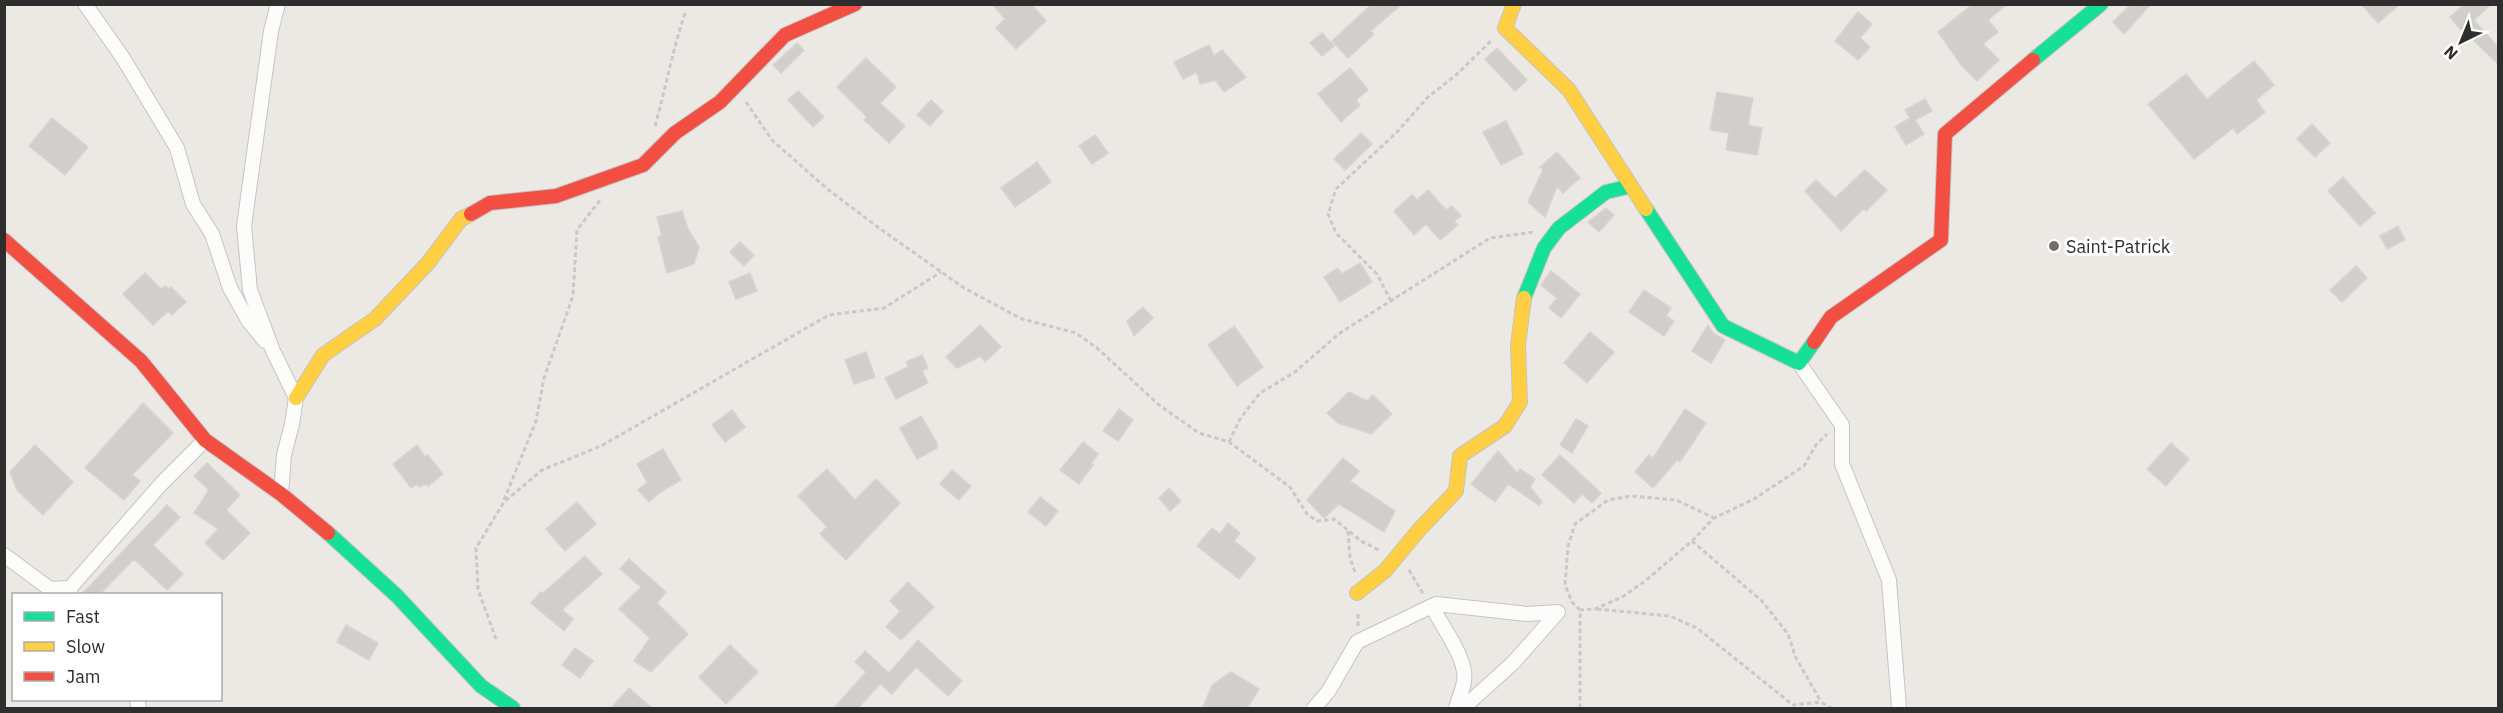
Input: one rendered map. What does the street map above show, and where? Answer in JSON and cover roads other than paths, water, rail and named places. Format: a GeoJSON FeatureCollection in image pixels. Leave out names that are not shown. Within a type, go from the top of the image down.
{"type":"FeatureCollection","features":[{"type":"Feature","properties":{"kind":"street"},"geometry":{"type":"LineString","coordinates":[[85,4],[123,58],[177,148],[193,204],[212,234],[230,288],[248,320],[273,351]]}},
{"type":"Feature","properties":{"kind":"street"},"geometry":{"type":"LineString","coordinates":[[278,4],[271,32],[244,226],[250,290],[273,351],[296,398]]}},
{"type":"Feature","properties":{"kind":"street"},"geometry":{"type":"LineString","coordinates":[[281,494],[284,455],[296,398],[323,355],[375,319],[428,263],[461,219],[490,203],[556,196],[643,165],[675,133],[720,102],[785,35],[855,4]]}},
{"type":"Feature","properties":{"kind":"street"},"geometry":{"type":"LineString","coordinates":[[1514,4],[1505,28],[1569,90],[1724,326],[1798,363],[1842,425],[1842,464],[1889,580],[1899,708]]}},
{"type":"Feature","properties":{"kind":"street"},"geometry":{"type":"LineString","coordinates":[[1798,363],[1831,317],[1941,240],[1945,134],[2101,4]]}},
{"type":"Feature","properties":{"kind":"street"},"geometry":{"type":"LineString","coordinates":[[1357,593],[1385,571],[1456,491],[1460,456],[1505,426],[1520,402],[1518,345],[1524,295],[1544,248],[1559,228],[1606,192],[1631,186]]}},
{"type":"Feature","properties":{"kind":"street"},"geometry":{"type":"LineString","coordinates":[[4,240],[141,361],[205,440],[281,494],[350,551],[389,588],[481,686],[513,708]]}},
{"type":"Feature","properties":{"kind":"street"},"geometry":{"type":"LineString","coordinates":[[4,555],[50,589],[70,591],[162,483],[205,440]]}},
{"type":"Feature","properties":{"kind":"street"},"geometry":{"type":"LineString","coordinates":[[1314,708],[1328,692],[1357,642],[1436,604],[1527,614],[1558,612],[1513,663],[1463,708]]}},
{"type":"Feature","properties":{"kind":"street"},"geometry":{"type":"LineString","coordinates":[[1432,606],[1441,627],[1458,652],[1465,679],[1456,708]]}},
{"type":"Feature","properties":{"kind":"place","name":"Saint-Patrick"},"geometry":{"type":"Point","coordinates":[2054,246]}}]}
